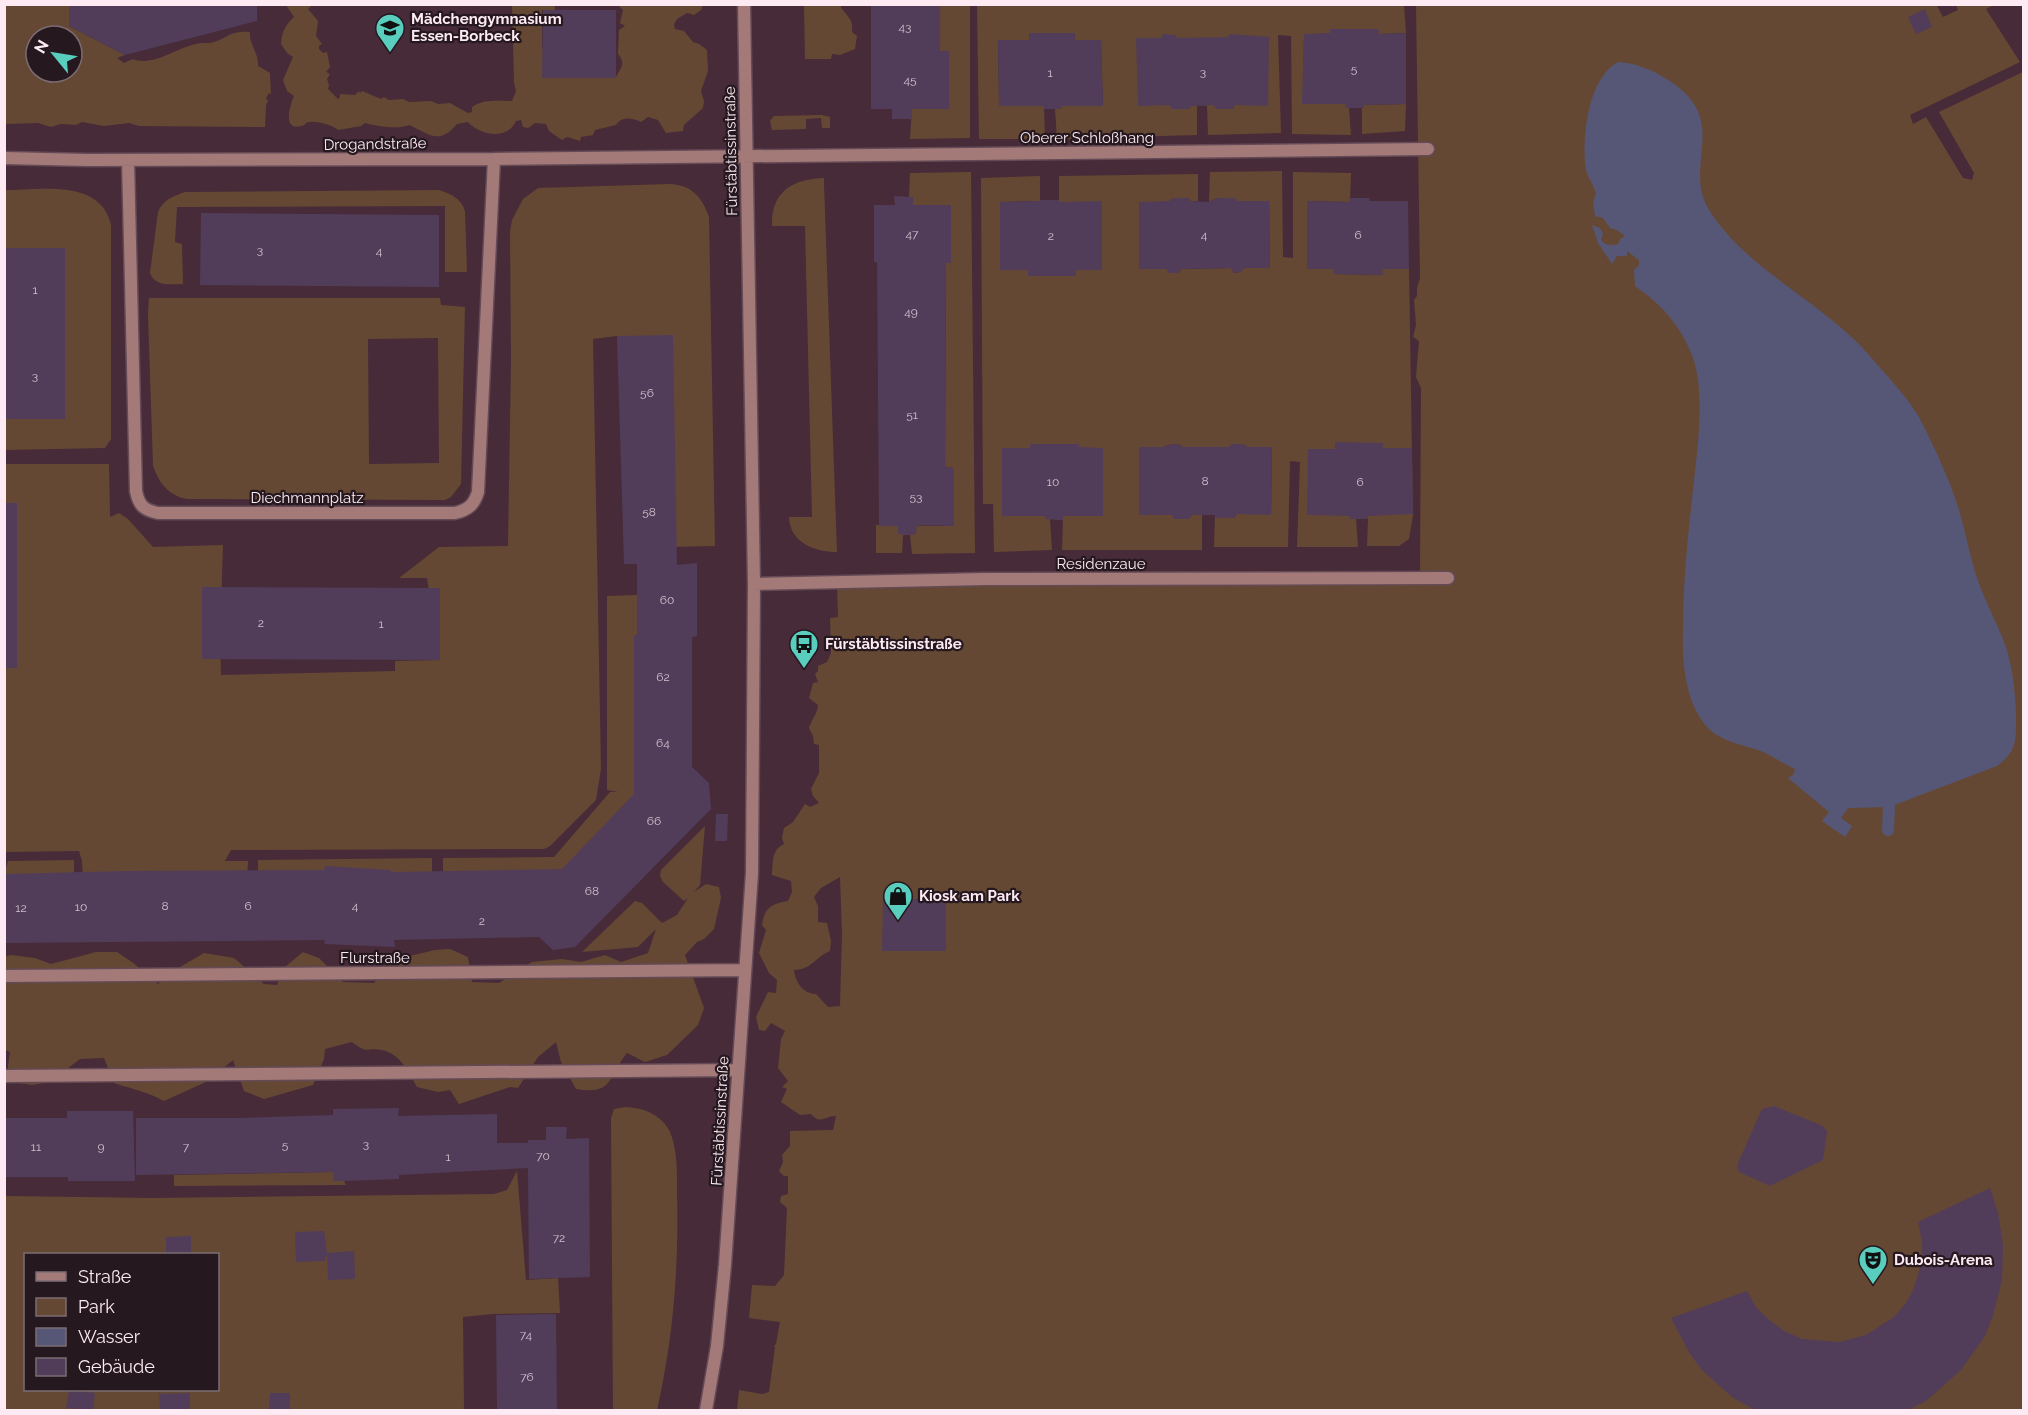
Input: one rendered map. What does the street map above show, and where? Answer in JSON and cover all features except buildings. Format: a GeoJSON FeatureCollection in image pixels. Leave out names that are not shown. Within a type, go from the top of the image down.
{"type":"FeatureCollection","features":[{"type":"Feature","properties":{"kind":"street","name":"Fürstäbtissinstraße"},"geometry":{"type":"LineString","coordinates":[[706,1410],[722,1306],[753,827],[754,584],[744,4]]}},
{"type":"Feature","properties":{"kind":"street","name":"Oberer Schloßhang"},"geometry":{"type":"LineString","coordinates":[[746,156],[1428,149]]}},
{"type":"Feature","properties":{"kind":"street","name":"Drogandstraße"},"geometry":{"type":"LineString","coordinates":[[4,158],[128,160],[746,156]]}},
{"type":"Feature","properties":{"kind":"street","name":"Diechmannplatz"},"geometry":{"type":"LineString","coordinates":[[128,160],[136,491],[140,505],[147,511],[158,513],[455,513],[471,507],[476,501],[478,492],[494,159]]}},
{"type":"Feature","properties":{"kind":"street","name":"Residenzaue"},"geometry":{"type":"LineString","coordinates":[[754,584],[986,579],[1448,578]]}},
{"type":"Feature","properties":{"kind":"street","name":"Flurstraße"},"geometry":{"type":"LineString","coordinates":[[4,976],[745,970]]}},
{"type":"Feature","properties":{"kind":"street"},"geometry":{"type":"LineString","coordinates":[[4,1076],[738,1070]]}},
{"type":"Feature","properties":{"kind":"green space"},"geometry":{"type":"Polygon","coordinates":[[[5,4],[69,5],[69,24],[24,24],[24,84],[84,84],[84,34],[125,55],[117,58],[124,63],[133,59],[148,61],[198,43],[210,43],[234,33],[250,32],[258,66],[270,73],[271,94],[269,93],[266,98],[268,101],[265,127],[139,126],[129,123],[104,126],[82,122],[76,125],[61,124],[51,127],[38,123],[5,124],[5,4]]]}},
{"type":"Feature","properties":{"kind":"green space"},"geometry":{"type":"Polygon","coordinates":[[[1936,4],[1943,17],[1958,10],[1956,5],[1994,5],[1986,9],[2020,62],[1910,115],[1913,124],[1926,117],[1963,178],[1972,180],[1974,173],[1939,112],[2023,72],[2023,1410],[737,1410],[739,1390],[762,1394],[769,1392],[774,1346],[780,1322],[749,1318],[752,1285],[775,1286],[784,1275],[787,1208],[780,1202],[781,1196],[788,1194],[788,1176],[784,1176],[779,1171],[783,1162],[782,1155],[790,1146],[790,1131],[833,1130],[836,1116],[817,1119],[811,1114],[800,1115],[781,1102],[787,1089],[782,1087],[788,1081],[778,1068],[781,1039],[785,1031],[771,1023],[765,1031],[759,1030],[756,1017],[768,992],[776,993],[777,980],[769,973],[759,953],[766,930],[762,925],[763,919],[770,907],[788,901],[792,892],[791,881],[772,875],[774,857],[777,850],[784,844],[782,838],[784,828],[793,822],[805,804],[810,807],[819,803],[811,789],[819,773],[819,745],[814,744],[809,728],[818,705],[809,698],[813,683],[818,682],[815,674],[818,666],[827,662],[831,653],[830,618],[838,617],[837,583],[1420,577],[1421,388],[1416,377],[1419,341],[1413,337],[1416,325],[1414,300],[1417,296],[1420,278],[1416,5],[1936,4]],[[840,877],[821,888],[814,897],[818,906],[818,922],[827,923],[831,941],[830,951],[805,968],[794,970],[800,986],[807,992],[816,994],[828,1007],[840,1006],[842,933],[840,877]]]}},
{"type":"Feature","properties":{"kind":"green space"},"geometry":{"type":"Polygon","coordinates":[[[286,5],[312,5],[308,9],[318,21],[316,36],[322,44],[319,49],[323,53],[327,52],[330,67],[326,72],[330,74],[327,79],[328,89],[338,99],[340,94],[355,95],[362,91],[381,99],[384,97],[389,100],[403,99],[409,102],[450,103],[468,113],[472,112],[472,107],[481,103],[512,101],[516,91],[512,5],[555,5],[555,11],[542,10],[542,49],[616,77],[622,63],[618,54],[619,30],[625,26],[620,23],[623,10],[618,5],[703,5],[701,10],[694,15],[687,13],[677,19],[674,24],[675,29],[684,31],[693,42],[707,50],[708,71],[701,91],[704,101],[703,108],[684,125],[683,131],[666,133],[658,120],[648,117],[641,122],[627,119],[621,120],[616,125],[595,130],[593,135],[581,137],[580,141],[567,137],[562,140],[549,131],[546,124],[535,123],[528,128],[523,127],[521,120],[516,121],[512,127],[500,134],[486,133],[468,122],[457,124],[440,136],[429,135],[409,125],[393,127],[365,123],[361,126],[338,130],[329,125],[308,122],[303,126],[295,127],[289,121],[294,96],[287,91],[283,80],[293,57],[281,44],[284,29],[294,17],[286,5]]]}},
{"type":"Feature","properties":{"kind":"green space"},"geometry":{"type":"Polygon","coordinates":[[[804,5],[840,5],[850,20],[852,32],[857,36],[855,49],[840,55],[832,54],[831,59],[805,59],[804,5]]]}},
{"type":"Feature","properties":{"kind":"green space"},"geometry":{"type":"Polygon","coordinates":[[[940,5],[970,5],[970,138],[910,139],[912,109],[949,109],[949,51],[940,51],[940,5]]]}},
{"type":"Feature","properties":{"kind":"green space"},"geometry":{"type":"Polygon","coordinates":[[[977,5],[1404,5],[1406,33],[1378,34],[1378,29],[1331,29],[1330,33],[1304,35],[1303,104],[1345,104],[1349,108],[1351,135],[1292,134],[1291,36],[1278,35],[1281,133],[1208,135],[1207,106],[1197,105],[1197,135],[1057,139],[1055,109],[1062,109],[1062,106],[1103,105],[1101,40],[1075,40],[1075,33],[1029,33],[1029,40],[998,41],[999,106],[1044,106],[1045,139],[979,139],[977,5]]]}},
{"type":"Feature","properties":{"kind":"green space"},"geometry":{"type":"Polygon","coordinates":[[[1406,104],[1405,131],[1362,134],[1364,105],[1406,104]]]}},
{"type":"Feature","properties":{"kind":"green space"},"geometry":{"type":"Polygon","coordinates":[[[822,115],[830,117],[830,128],[822,128],[821,118],[806,119],[806,129],[772,130],[770,121],[774,116],[822,115]]]}},
{"type":"Feature","properties":{"kind":"green space"},"geometry":{"type":"Polygon","coordinates":[[[1282,171],[1283,257],[1293,258],[1293,172],[1351,173],[1350,202],[1307,201],[1307,269],[1334,269],[1334,274],[1382,275],[1382,269],[1409,269],[1413,515],[1409,539],[1399,546],[1367,546],[1368,519],[1356,518],[1358,547],[1297,547],[1300,462],[1290,461],[1288,547],[1214,547],[1215,515],[1218,518],[1234,518],[1237,514],[1271,514],[1272,447],[1247,447],[1243,444],[1229,447],[1182,447],[1179,444],[1139,448],[1139,515],[1202,515],[1202,550],[1062,550],[1063,520],[1050,519],[1052,550],[994,552],[993,504],[983,504],[981,178],[1040,176],[1040,201],[1000,202],[1000,270],[1028,270],[1076,276],[1076,270],[1102,269],[1102,202],[1059,202],[1059,176],[1198,174],[1198,201],[1173,198],[1170,201],[1166,269],[1179,273],[1181,269],[1231,268],[1234,273],[1244,268],[1270,268],[1269,201],[1237,201],[1234,198],[1217,198],[1209,202],[1210,172],[1282,171]]]}},
{"type":"Feature","properties":{"kind":"green space"},"geometry":{"type":"Polygon","coordinates":[[[971,172],[975,553],[912,554],[910,535],[903,535],[902,553],[876,553],[876,525],[953,526],[954,468],[945,467],[946,263],[951,205],[913,205],[913,197],[909,197],[910,173],[971,172]]]}},
{"type":"Feature","properties":{"kind":"green space"},"geometry":{"type":"Polygon","coordinates":[[[824,178],[837,552],[812,548],[799,540],[790,526],[789,517],[812,517],[805,226],[772,226],[775,204],[786,189],[803,181],[824,178]]]}},
{"type":"Feature","properties":{"kind":"green space"},"geometry":{"type":"Polygon","coordinates":[[[678,185],[695,193],[709,217],[715,546],[666,547],[658,477],[658,663],[642,808],[587,879],[524,914],[5,940],[4,874],[8,861],[74,860],[74,881],[83,881],[79,851],[5,852],[5,464],[109,464],[110,517],[119,513],[128,519],[153,547],[223,545],[221,675],[395,671],[395,661],[440,660],[427,578],[399,578],[439,547],[508,546],[511,361],[510,232],[512,220],[523,199],[538,188],[678,185]],[[617,336],[593,339],[601,769],[596,800],[550,846],[544,849],[231,850],[225,861],[248,861],[247,882],[258,882],[258,860],[432,858],[432,879],[443,877],[443,858],[554,857],[610,792],[618,792],[607,790],[607,596],[637,595],[639,482],[617,336]]]}},
{"type":"Feature","properties":{"kind":"green space"},"geometry":{"type":"Polygon","coordinates":[[[51,189],[82,193],[95,200],[105,210],[111,225],[111,439],[105,448],[5,450],[4,190],[51,189]]]}},
{"type":"Feature","properties":{"kind":"green space"},"geometry":{"type":"Polygon","coordinates":[[[439,190],[455,197],[465,211],[467,272],[445,272],[445,206],[177,207],[175,242],[182,244],[183,284],[159,283],[150,273],[158,212],[169,199],[185,192],[439,190]]]}},
{"type":"Feature","properties":{"kind":"green space"},"geometry":{"type":"Polygon","coordinates":[[[149,298],[440,298],[441,305],[465,307],[461,484],[451,497],[445,500],[187,499],[175,495],[161,482],[153,465],[149,298]],[[438,338],[368,339],[369,464],[439,463],[438,338]]]}},
{"type":"Feature","properties":{"kind":"green space"},"geometry":{"type":"Polygon","coordinates":[[[705,826],[700,885],[694,892],[706,884],[719,887],[721,898],[714,929],[685,955],[704,1008],[698,1025],[667,1055],[645,1062],[627,1053],[604,1087],[588,1090],[576,1089],[561,1062],[556,1042],[538,1057],[518,1088],[510,1087],[459,1104],[450,1090],[438,1092],[417,1087],[404,1065],[389,1052],[364,1049],[352,1042],[325,1049],[324,1059],[313,1085],[264,1099],[244,1091],[233,1060],[208,1081],[164,1101],[114,1083],[104,1058],[80,1059],[50,1082],[32,1085],[6,1081],[10,1052],[5,1050],[4,957],[11,955],[35,958],[51,964],[96,952],[117,952],[158,984],[168,974],[204,953],[234,958],[264,984],[277,985],[285,967],[303,952],[319,958],[343,982],[374,983],[393,960],[435,950],[450,949],[468,957],[472,982],[499,983],[532,962],[562,959],[581,962],[605,955],[621,962],[648,953],[656,929],[638,947],[582,952],[635,901],[642,903],[662,923],[677,915],[688,898],[684,901],[663,882],[660,876],[661,870],[705,826]]]}},
{"type":"Feature","properties":{"kind":"green space"},"geometry":{"type":"Polygon","coordinates":[[[625,1107],[639,1109],[657,1116],[670,1132],[676,1155],[676,1277],[671,1331],[657,1410],[613,1410],[611,1118],[614,1109],[625,1107]]]}},
{"type":"Feature","properties":{"kind":"green space"},"geometry":{"type":"Polygon","coordinates":[[[517,1171],[526,1280],[558,1278],[560,1313],[463,1317],[464,1410],[5,1410],[5,1196],[153,1198],[494,1194],[507,1190],[517,1171]]]}},
{"type":"Feature","properties":{"kind":"green space"},"geometry":{"type":"Polygon","coordinates":[[[333,1172],[333,1181],[344,1181],[346,1185],[174,1186],[174,1175],[333,1172]]]}},
{"type":"Feature","properties":{"kind":"water"},"geometry":{"type":"Polygon","coordinates":[[[1618,62],[1638,65],[1650,70],[1668,80],[1687,96],[1698,111],[1702,128],[1700,178],[1703,195],[1711,213],[1746,253],[1851,336],[1893,382],[1917,414],[1952,491],[1978,582],[2006,647],[2013,680],[2016,714],[2016,737],[2009,755],[1997,766],[1889,807],[1848,808],[1841,818],[1852,826],[1845,837],[1822,821],[1829,812],[1788,778],[1793,775],[1795,769],[1763,752],[1728,741],[1715,734],[1701,719],[1690,695],[1684,669],[1683,614],[1687,548],[1698,445],[1700,407],[1696,371],[1692,355],[1676,325],[1653,300],[1635,286],[1634,270],[1639,265],[1639,260],[1627,251],[1627,256],[1617,256],[1612,264],[1598,243],[1592,225],[1600,228],[1603,234],[1601,240],[1607,244],[1618,244],[1625,236],[1610,228],[1603,218],[1595,216],[1593,202],[1596,194],[1585,164],[1585,137],[1594,94],[1608,70],[1618,62]]]}},
{"type":"Feature","properties":{"kind":"waterway"},"geometry":{"type":"LineString","coordinates":[[1888,830],[1889,807]]}},
{"type":"Feature","properties":{"kind":"place","name":"Mädchengymnasium Essen-Borbeck"},"geometry":{"type":"Point","coordinates":[390,54]}},
{"type":"Feature","properties":{"kind":"place","name":"Fürstäbtissinstraße"},"geometry":{"type":"Point","coordinates":[804,670]}},
{"type":"Feature","properties":{"kind":"place","name":"Kiosk am Park"},"geometry":{"type":"Point","coordinates":[898,922]}},
{"type":"Feature","properties":{"kind":"place","name":"Dubois-Arena"},"geometry":{"type":"Point","coordinates":[1873,1286]}}]}
